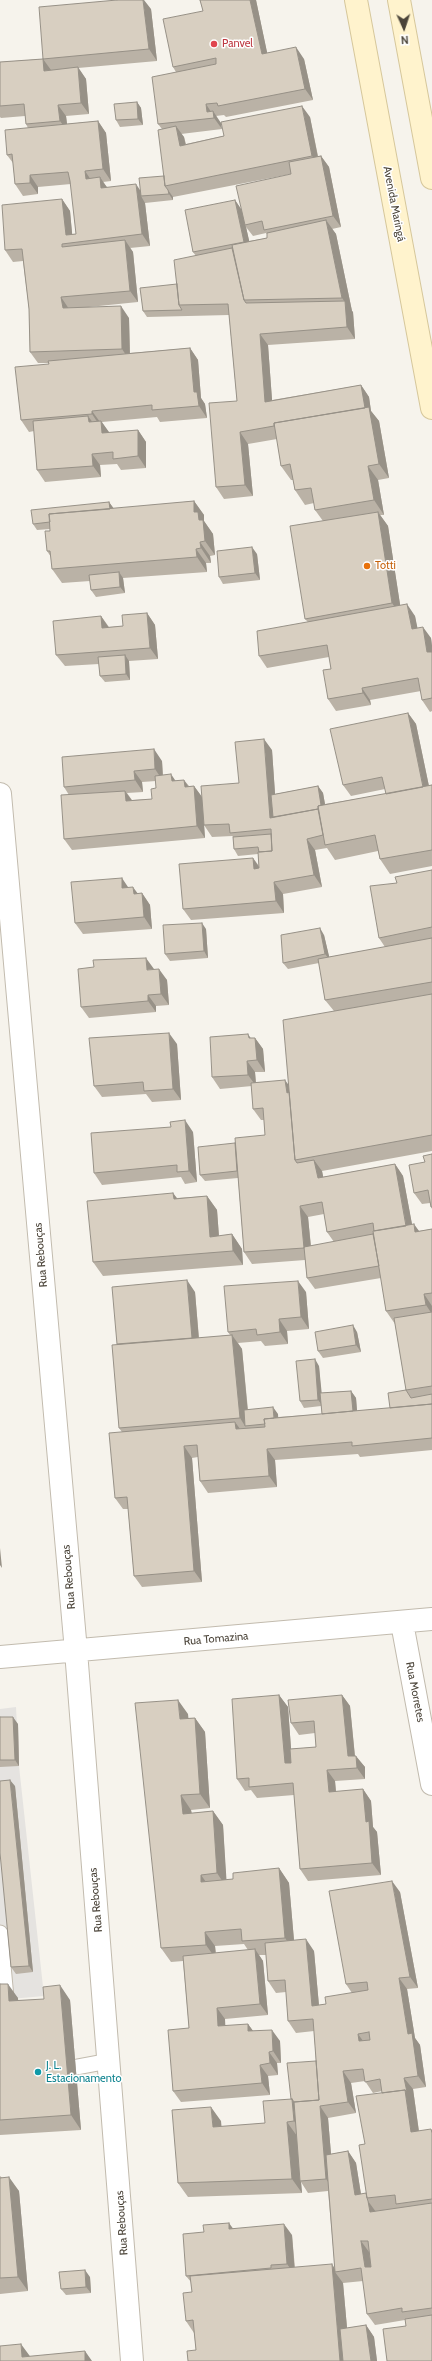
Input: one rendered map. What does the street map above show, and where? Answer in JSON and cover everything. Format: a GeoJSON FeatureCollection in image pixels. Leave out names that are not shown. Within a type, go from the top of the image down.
{"type":"FeatureCollection","features":[{"type":"Feature","properties":{"kind":"main road","name":"Avenida Maringá"},"geometry":{"type":"LineString","coordinates":[[356,0],[432,408]]}},
{"type":"Feature","properties":{"kind":"main road"},"geometry":{"type":"LineString","coordinates":[[399,0],[432,178]]}},
{"type":"Feature","properties":{"kind":"street","name":"Rua Rebouças"},"geometry":{"type":"LineString","coordinates":[[0,794],[76,1651],[132,2361]]}},
{"type":"Feature","properties":{"kind":"street","name":"Rua Tomazina"},"geometry":{"type":"LineString","coordinates":[[0,1657],[402,1623],[432,1619]]}},
{"type":"Feature","properties":{"kind":"street","name":"Rua Morretes"},"geometry":{"type":"LineString","coordinates":[[402,1623],[432,1784]]}},
{"type":"Feature","properties":{"kind":"lane"},"geometry":{"type":"LineString","coordinates":[[0,1933],[6,1998]]}},
{"type":"Feature","properties":{"kind":"lane"},"geometry":{"type":"LineString","coordinates":[[77,2067],[109,2061]]}},
{"type":"Feature","properties":{"kind":"shaded area"},"geometry":{"type":"Polygon","coordinates":[[[16,1707],[19,1766],[44,1996],[0,2000],[0,1709],[16,1707]]]}},
{"type":"Feature","properties":{"kind":"building"},"geometry":{"type":"Polygon","coordinates":[[[117,0],[143,0],[149,49],[43,59],[39,7],[117,0]]]}},
{"type":"Feature","properties":{"kind":"building"},"geometry":{"type":"Polygon","coordinates":[[[200,0],[250,0],[262,54],[296,47],[305,89],[218,106],[217,103],[206,104],[207,112],[213,111],[214,118],[158,124],[152,77],[216,64],[216,58],[173,67],[163,19],[203,11],[200,0]]]}},
{"type":"Feature","properties":{"kind":"building"},"geometry":{"type":"Polygon","coordinates":[[[43,59],[44,71],[78,67],[81,103],[58,105],[60,121],[26,124],[24,104],[0,106],[0,62],[43,59]]]}},
{"type":"Feature","properties":{"kind":"building"},"geometry":{"type":"Polygon","coordinates":[[[137,102],[138,119],[116,120],[114,104],[137,102]]]}},
{"type":"Feature","properties":{"kind":"building"},"geometry":{"type":"Polygon","coordinates":[[[302,106],[312,156],[165,186],[158,130],[176,126],[180,146],[224,136],[221,122],[302,106]]]}},
{"type":"Feature","properties":{"kind":"building"},"geometry":{"type":"Polygon","coordinates":[[[98,121],[103,169],[85,171],[86,179],[100,177],[101,188],[136,184],[142,234],[62,244],[62,247],[125,240],[130,291],[61,297],[63,308],[121,306],[122,349],[30,352],[29,309],[22,249],[5,250],[2,205],[62,199],[66,235],[76,234],[68,172],[30,175],[30,183],[15,184],[12,154],[7,155],[5,130],[98,121]]]}},
{"type":"Feature","properties":{"kind":"building"},"geometry":{"type":"Polygon","coordinates":[[[321,156],[333,216],[264,230],[262,221],[245,225],[236,186],[291,174],[289,162],[321,156]]]}},
{"type":"Feature","properties":{"kind":"building"},"geometry":{"type":"Polygon","coordinates":[[[164,176],[165,186],[169,194],[141,196],[139,178],[164,176]]]}},
{"type":"Feature","properties":{"kind":"building"},"geometry":{"type":"Polygon","coordinates":[[[235,200],[244,242],[193,252],[185,210],[235,200]]]}},
{"type":"Feature","properties":{"kind":"building"},"geometry":{"type":"Polygon","coordinates":[[[326,220],[342,298],[244,300],[232,245],[267,238],[267,233],[326,220]]]}},
{"type":"Feature","properties":{"kind":"building"},"geometry":{"type":"Polygon","coordinates":[[[232,248],[246,303],[345,301],[347,327],[260,334],[265,402],[361,385],[365,408],[274,423],[274,426],[240,432],[245,485],[216,487],[209,403],[237,401],[228,304],[179,305],[174,260],[232,248]]]}},
{"type":"Feature","properties":{"kind":"building"},"geometry":{"type":"Polygon","coordinates":[[[177,284],[179,305],[182,310],[143,311],[140,288],[177,284]]]}},
{"type":"Feature","properties":{"kind":"building"},"geometry":{"type":"Polygon","coordinates":[[[190,348],[194,392],[197,392],[199,406],[152,410],[152,405],[92,411],[92,414],[21,420],[15,367],[49,364],[48,361],[190,348]]]}},
{"type":"Feature","properties":{"kind":"building"},"geometry":{"type":"Polygon","coordinates":[[[369,407],[379,464],[368,466],[374,500],[315,510],[311,488],[295,490],[290,464],[281,466],[274,423],[369,407]]]}},
{"type":"Feature","properties":{"kind":"building"},"geometry":{"type":"Polygon","coordinates":[[[88,416],[89,422],[101,421],[102,433],[138,430],[138,456],[113,459],[113,452],[92,454],[93,466],[37,470],[33,421],[88,416]]]}},
{"type":"Feature","properties":{"kind":"building"},"geometry":{"type":"Polygon","coordinates":[[[194,501],[194,512],[198,512],[199,520],[203,520],[205,541],[200,542],[201,548],[196,549],[197,557],[52,569],[50,551],[47,551],[45,531],[50,531],[49,514],[194,501]]]}},
{"type":"Feature","properties":{"kind":"building"},"geometry":{"type":"Polygon","coordinates":[[[109,502],[110,509],[49,514],[50,522],[33,524],[31,510],[109,502]]]}},
{"type":"Feature","properties":{"kind":"building"},"geometry":{"type":"Polygon","coordinates":[[[378,512],[392,603],[305,619],[290,526],[378,512]]]}},
{"type":"Feature","properties":{"kind":"building"},"geometry":{"type":"Polygon","coordinates":[[[252,547],[255,573],[219,577],[217,551],[252,547]]]}},
{"type":"Feature","properties":{"kind":"building"},"geometry":{"type":"Polygon","coordinates":[[[119,572],[120,587],[91,590],[89,575],[119,572]]]}},
{"type":"Feature","properties":{"kind":"building"},"geometry":{"type":"Polygon","coordinates":[[[407,604],[412,629],[423,627],[427,652],[432,652],[432,698],[422,700],[418,678],[362,688],[363,693],[328,699],[323,670],[331,669],[327,645],[259,656],[257,631],[407,604]]]}},
{"type":"Feature","properties":{"kind":"building"},"geometry":{"type":"Polygon","coordinates":[[[147,613],[150,648],[56,655],[53,621],[101,616],[102,628],[123,626],[122,615],[147,613]]]}},
{"type":"Feature","properties":{"kind":"building"},"geometry":{"type":"Polygon","coordinates":[[[125,655],[126,674],[100,676],[98,657],[125,655]]]}},
{"type":"Feature","properties":{"kind":"building"},"geometry":{"type":"Polygon","coordinates":[[[408,713],[423,787],[386,794],[382,777],[343,785],[330,729],[408,713]]]}},
{"type":"Feature","properties":{"kind":"building"},"geometry":{"type":"Polygon","coordinates":[[[264,739],[270,818],[318,809],[323,835],[307,839],[314,875],[274,882],[276,901],[183,909],[179,864],[253,858],[254,869],[259,868],[258,852],[272,851],[271,829],[230,833],[229,824],[204,825],[201,786],[239,783],[235,742],[264,739]]]}},
{"type":"Feature","properties":{"kind":"building"},"geometry":{"type":"Polygon","coordinates":[[[154,749],[155,769],[134,771],[135,780],[64,787],[62,757],[154,749]]]}},
{"type":"Feature","properties":{"kind":"building"},"geometry":{"type":"Polygon","coordinates":[[[171,774],[172,781],[184,780],[185,787],[194,786],[197,826],[64,839],[61,795],[125,791],[126,801],[152,799],[151,789],[156,788],[155,776],[171,774]]]}},
{"type":"Feature","properties":{"kind":"building"},"geometry":{"type":"Polygon","coordinates":[[[432,785],[432,850],[380,859],[375,835],[325,845],[318,806],[432,785]]]}},
{"type":"Feature","properties":{"kind":"building"},"geometry":{"type":"Polygon","coordinates":[[[318,786],[321,805],[318,806],[318,809],[273,817],[271,795],[318,786]]]}},
{"type":"Feature","properties":{"kind":"building"},"geometry":{"type":"Polygon","coordinates":[[[271,834],[272,851],[259,852],[258,847],[234,849],[233,837],[271,834]]]}},
{"type":"Feature","properties":{"kind":"building"},"geometry":{"type":"Polygon","coordinates":[[[432,870],[432,927],[379,938],[370,886],[397,883],[395,877],[432,870]]]}},
{"type":"Feature","properties":{"kind":"building"},"geometry":{"type":"Polygon","coordinates":[[[122,878],[122,888],[133,887],[134,894],[142,893],[144,917],[75,923],[71,882],[122,878]]]}},
{"type":"Feature","properties":{"kind":"building"},"geometry":{"type":"Polygon","coordinates":[[[202,923],[204,951],[165,954],[163,925],[202,923]]]}},
{"type":"Feature","properties":{"kind":"building"},"geometry":{"type":"Polygon","coordinates":[[[320,928],[325,954],[283,963],[281,935],[320,928]]]}},
{"type":"Feature","properties":{"kind":"building"},"geometry":{"type":"Polygon","coordinates":[[[432,938],[432,982],[325,1000],[318,959],[432,938]]]}},
{"type":"Feature","properties":{"kind":"building"},"geometry":{"type":"Polygon","coordinates":[[[146,958],[147,970],[159,969],[161,994],[148,995],[148,1001],[81,1007],[78,969],[94,967],[93,960],[146,958]]]}},
{"type":"Feature","properties":{"kind":"building"},"geometry":{"type":"Polygon","coordinates":[[[432,994],[432,1135],[295,1160],[283,1020],[432,994]]]}},
{"type":"Feature","properties":{"kind":"building"},"geometry":{"type":"Polygon","coordinates":[[[169,1033],[173,1089],[144,1091],[143,1082],[94,1086],[89,1038],[169,1033]]]}},
{"type":"Feature","properties":{"kind":"building"},"geometry":{"type":"Polygon","coordinates":[[[248,1034],[249,1038],[255,1038],[257,1060],[247,1061],[248,1075],[212,1077],[210,1037],[248,1034]]]}},
{"type":"Feature","properties":{"kind":"building"},"geometry":{"type":"Polygon","coordinates":[[[285,1080],[287,1093],[289,1092],[295,1160],[297,1163],[314,1160],[318,1178],[395,1164],[406,1226],[374,1231],[373,1223],[327,1232],[322,1202],[300,1206],[304,1248],[244,1252],[235,1138],[265,1135],[263,1108],[253,1109],[251,1083],[285,1080]]]}},
{"type":"Feature","properties":{"kind":"building"},"geometry":{"type":"Polygon","coordinates":[[[185,1120],[189,1171],[177,1172],[177,1165],[94,1173],[91,1133],[171,1127],[170,1122],[185,1120]]]}},
{"type":"Feature","properties":{"kind":"building"},"geometry":{"type":"Polygon","coordinates":[[[235,1143],[237,1171],[200,1175],[198,1147],[235,1143]]]}},
{"type":"Feature","properties":{"kind":"building"},"geometry":{"type":"Polygon","coordinates":[[[432,1154],[431,1207],[428,1190],[414,1193],[409,1165],[425,1162],[423,1156],[432,1154]]]}},
{"type":"Feature","properties":{"kind":"building"},"geometry":{"type":"Polygon","coordinates":[[[173,1193],[174,1199],[207,1196],[210,1237],[232,1234],[233,1251],[93,1262],[87,1201],[173,1193]]]}},
{"type":"Feature","properties":{"kind":"building"},"geometry":{"type":"Polygon","coordinates":[[[414,1224],[415,1232],[432,1229],[432,1293],[424,1294],[426,1305],[386,1311],[373,1231],[414,1224]]]}},
{"type":"Feature","properties":{"kind":"building"},"geometry":{"type":"Polygon","coordinates":[[[373,1234],[379,1266],[307,1278],[304,1247],[373,1234]]]}},
{"type":"Feature","properties":{"kind":"building"},"geometry":{"type":"Polygon","coordinates":[[[187,1280],[192,1338],[117,1344],[112,1287],[187,1280]]]}},
{"type":"Feature","properties":{"kind":"building"},"geometry":{"type":"Polygon","coordinates":[[[298,1281],[301,1317],[279,1319],[280,1332],[257,1335],[256,1329],[228,1332],[224,1286],[298,1281]]]}},
{"type":"Feature","properties":{"kind":"building"},"geometry":{"type":"Polygon","coordinates":[[[432,1312],[432,1386],[406,1390],[394,1318],[432,1312]]]}},
{"type":"Feature","properties":{"kind":"building"},"geometry":{"type":"Polygon","coordinates":[[[353,1325],[356,1345],[318,1351],[315,1332],[353,1325]]]}},
{"type":"Feature","properties":{"kind":"building"},"geometry":{"type":"Polygon","coordinates":[[[232,1335],[240,1418],[119,1428],[112,1345],[232,1335]]]}},
{"type":"Feature","properties":{"kind":"building"},"geometry":{"type":"Polygon","coordinates":[[[315,1359],[318,1400],[300,1401],[296,1361],[315,1359]]]}},
{"type":"Feature","properties":{"kind":"building"},"geometry":{"type":"Polygon","coordinates":[[[406,1390],[411,1398],[432,1394],[432,1404],[390,1408],[388,1393],[406,1390]]]}},
{"type":"Feature","properties":{"kind":"building"},"geometry":{"type":"Polygon","coordinates":[[[351,1391],[353,1411],[322,1414],[320,1393],[351,1391]]]}},
{"type":"Feature","properties":{"kind":"building"},"geometry":{"type":"Polygon","coordinates":[[[432,1404],[432,1438],[352,1446],[352,1442],[267,1449],[269,1476],[200,1481],[197,1445],[184,1446],[194,1571],[134,1576],[127,1497],[115,1498],[109,1433],[235,1422],[236,1429],[265,1427],[264,1419],[432,1404]]]}},
{"type":"Feature","properties":{"kind":"building"},"geometry":{"type":"Polygon","coordinates":[[[273,1407],[274,1418],[264,1419],[265,1424],[245,1426],[244,1410],[273,1407]]]}},
{"type":"Feature","properties":{"kind":"building"},"geometry":{"type":"Polygon","coordinates":[[[279,1695],[285,1763],[291,1763],[290,1749],[316,1747],[314,1721],[291,1723],[288,1700],[342,1695],[348,1756],[356,1756],[357,1768],[327,1770],[329,1792],[363,1789],[366,1822],[369,1821],[372,1863],[300,1869],[293,1783],[249,1787],[249,1778],[237,1779],[232,1699],[279,1695]]]}},
{"type":"Feature","properties":{"kind":"building"},"geometry":{"type":"Polygon","coordinates":[[[178,1700],[180,1719],[195,1718],[200,1794],[181,1795],[183,1814],[213,1811],[217,1873],[201,1875],[201,1882],[233,1879],[233,1873],[279,1868],[285,1938],[242,1941],[241,1929],[205,1932],[206,1945],[161,1948],[135,1703],[178,1700]]]}},
{"type":"Feature","properties":{"kind":"building"},"geometry":{"type":"Polygon","coordinates":[[[0,1717],[13,1717],[15,1760],[0,1760],[0,1717]]]}},
{"type":"Feature","properties":{"kind":"building"},"geometry":{"type":"Polygon","coordinates":[[[10,1780],[29,1966],[11,1967],[0,1853],[0,1781],[10,1780]]]}},
{"type":"Feature","properties":{"kind":"building"},"geometry":{"type":"Polygon","coordinates":[[[392,1881],[410,1977],[399,1978],[408,2034],[412,2033],[418,2076],[404,2078],[407,2092],[405,2090],[382,2093],[380,2079],[365,2082],[363,2069],[343,2071],[348,2102],[320,2106],[326,2179],[300,2181],[294,2102],[319,2100],[313,2019],[288,2021],[285,1980],[268,1981],[265,1943],[306,1939],[312,2006],[326,2004],[325,1997],[368,1990],[367,1982],[346,1984],[329,1891],[392,1881]],[[369,2032],[358,2034],[359,2041],[370,2040],[369,2032]]]}},
{"type":"Feature","properties":{"kind":"building"},"geometry":{"type":"Polygon","coordinates":[[[255,1949],[260,2004],[217,2008],[218,2026],[248,2024],[248,2031],[272,2030],[273,2051],[269,2052],[270,2063],[260,2065],[262,2083],[173,2091],[168,2030],[189,2028],[183,1956],[255,1949]]]}},
{"type":"Feature","properties":{"kind":"building","name":"J. L. Estacionamento"},"geometry":{"type":"Polygon","coordinates":[[[0,1984],[8,1984],[9,2001],[44,1999],[43,1987],[60,1985],[71,2115],[0,2120],[0,1984]]]}},
{"type":"Feature","properties":{"kind":"building"},"geometry":{"type":"Polygon","coordinates":[[[316,2061],[319,2100],[294,2102],[291,2099],[287,2063],[316,2061]]]}},
{"type":"Feature","properties":{"kind":"building"},"geometry":{"type":"Polygon","coordinates":[[[405,2090],[411,2132],[431,2129],[432,2133],[432,2199],[396,2204],[395,2195],[367,2198],[359,2145],[365,2144],[356,2096],[405,2090]]]}},
{"type":"Feature","properties":{"kind":"building"},"geometry":{"type":"Polygon","coordinates":[[[292,2099],[294,2121],[287,2122],[292,2179],[178,2183],[172,2110],[211,2107],[213,2127],[265,2123],[263,2101],[292,2099]]]}},
{"type":"Feature","properties":{"kind":"building"},"geometry":{"type":"Polygon","coordinates":[[[348,2151],[355,2195],[366,2193],[370,2212],[432,2203],[432,2308],[402,2312],[402,2308],[367,2314],[361,2268],[335,2272],[326,2155],[348,2151]],[[361,2241],[365,2267],[371,2267],[368,2241],[361,2241]]]}},
{"type":"Feature","properties":{"kind":"building"},"geometry":{"type":"Polygon","coordinates":[[[9,2177],[18,2277],[0,2278],[0,2178],[9,2177]]]}},
{"type":"Feature","properties":{"kind":"building"},"geometry":{"type":"Polygon","coordinates":[[[229,2223],[229,2229],[284,2224],[287,2264],[271,2265],[271,2268],[186,2276],[183,2234],[204,2232],[203,2225],[229,2223]]]}},
{"type":"Feature","properties":{"kind":"building"},"geometry":{"type":"Polygon","coordinates":[[[332,2264],[340,2361],[188,2361],[187,2351],[196,2350],[193,2320],[186,2321],[183,2293],[192,2292],[190,2276],[332,2264]]]}},
{"type":"Feature","properties":{"kind":"building"},"geometry":{"type":"Polygon","coordinates":[[[85,2270],[86,2287],[61,2289],[59,2272],[85,2270]]]}},
{"type":"Feature","properties":{"kind":"building"},"geometry":{"type":"Polygon","coordinates":[[[432,2315],[432,2361],[387,2361],[383,2329],[406,2326],[405,2319],[432,2315]]]}},
{"type":"Feature","properties":{"kind":"building"},"geometry":{"type":"Polygon","coordinates":[[[366,2325],[371,2361],[343,2361],[340,2329],[366,2325]]]}},
{"type":"Feature","properties":{"kind":"building"},"geometry":{"type":"Polygon","coordinates":[[[21,2344],[22,2357],[85,2351],[85,2361],[0,2361],[0,2346],[21,2344]]]}},
{"type":"Feature","properties":{"kind":"place","name":"Panvel"},"geometry":{"type":"Point","coordinates":[214,44]}},
{"type":"Feature","properties":{"kind":"place","name":"Totti"},"geometry":{"type":"Point","coordinates":[367,566]}},
{"type":"Feature","properties":{"kind":"place","name":"J. L. Estacionamento"},"geometry":{"type":"Point","coordinates":[38,2072]}}]}
